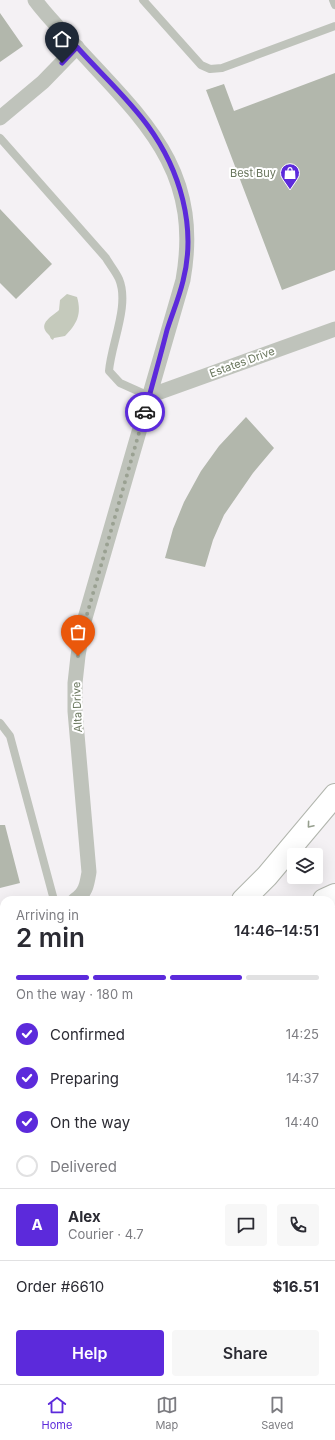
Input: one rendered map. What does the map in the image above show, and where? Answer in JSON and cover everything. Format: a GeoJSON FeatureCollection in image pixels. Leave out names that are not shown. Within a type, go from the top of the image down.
{"type":"FeatureCollection","features":[{"type":"Feature","properties":{"kind":"highway"},"geometry":{"type":"LineString","coordinates":[[247,896],[267,876],[335,795]]}},
{"type":"Feature","properties":{"kind":"street","name":"Alta Drive"},"geometry":{"type":"LineString","coordinates":[[35,0],[148,126],[166,155],[177,180],[185,206],[188,236],[187,258],[183,280],[84,625],[78,656],[75,683],[75,711],[89,872],[87,887],[80,896]]}},
{"type":"Feature","properties":{"kind":"street"},"geometry":{"type":"LineString","coordinates":[[0,118],[43,82],[77,47]]}},
{"type":"Feature","properties":{"kind":"street","name":"Estates Drive"},"geometry":{"type":"LineString","coordinates":[[149,396],[335,329]]}},
{"type":"Feature","properties":{"kind":"lane"},"geometry":{"type":"LineString","coordinates":[[144,0],[201,65],[210,69],[222,68],[335,26]]}},
{"type":"Feature","properties":{"kind":"lane"},"geometry":{"type":"LineString","coordinates":[[333,0],[335,5]]}},
{"type":"Feature","properties":{"kind":"lane"},"geometry":{"type":"LineString","coordinates":[[0,138],[106,258],[120,280],[123,305],[110,355],[109,371],[120,383],[149,396]]}},
{"type":"Feature","properties":{"kind":"lane"},"geometry":{"type":"LineString","coordinates":[[0,722],[10,736],[53,896]]}},
{"type":"Feature","properties":{"kind":"shaded area"},"geometry":{"type":"Polygon","coordinates":[[[67,294],[77,297],[79,314],[73,327],[65,336],[54,338],[53,340],[45,330],[44,326],[47,320],[59,310],[60,300],[67,294]]]}},
{"type":"Feature","properties":{"kind":"building"},"geometry":{"type":"Polygon","coordinates":[[[0,13],[23,46],[0,62],[0,13]]]}},
{"type":"Feature","properties":{"kind":"building","name":"Best Buy"},"geometry":{"type":"Polygon","coordinates":[[[335,73],[335,270],[282,290],[206,90],[224,84],[234,111],[335,73]]]}},
{"type":"Feature","properties":{"kind":"building"},"geometry":{"type":"Polygon","coordinates":[[[0,209],[52,264],[16,299],[0,283],[0,209]]]}},
{"type":"Feature","properties":{"kind":"building"},"geometry":{"type":"Polygon","coordinates":[[[246,417],[274,448],[253,473],[224,515],[213,540],[205,567],[165,558],[173,529],[184,502],[201,471],[219,446],[246,417]]]}},
{"type":"Feature","properties":{"kind":"building"},"geometry":{"type":"Polygon","coordinates":[[[0,825],[5,825],[20,883],[0,888],[0,825]]]}},
{"type":"Feature","properties":{"kind":"way so far"},"geometry":{"type":"LineString","coordinates":[[78,656],[84,625],[145,412]]}},
{"type":"Feature","properties":{"kind":"place","name":"Best Buy"},"geometry":{"type":"Point","coordinates":[290,190]}},
{"type":"Feature","properties":{"kind":"route"},"geometry":{"type":"LineString","coordinates":[[62,63],[77,47],[130,105],[148,126],[166,155],[177,180],[185,206],[188,229],[187,258],[183,280],[145,412]]}}]}
